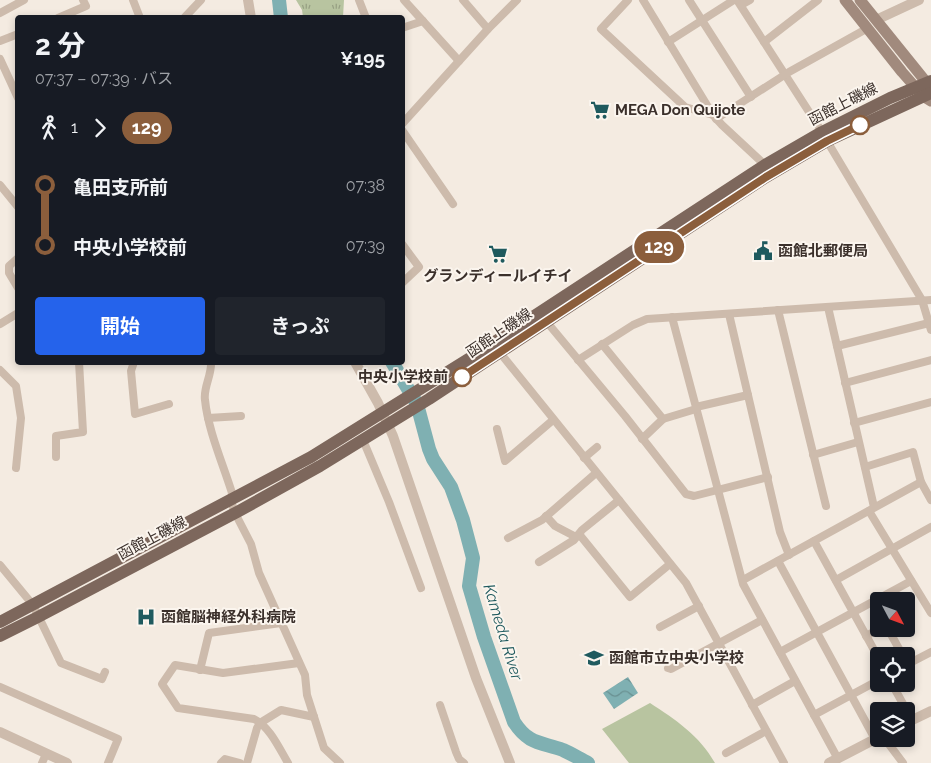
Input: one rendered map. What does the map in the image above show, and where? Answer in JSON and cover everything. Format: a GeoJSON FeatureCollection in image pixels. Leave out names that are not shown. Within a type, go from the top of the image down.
{"type":"FeatureCollection","features":[{"type":"Feature","properties":{"kind":"main road"},"geometry":{"type":"LineString","coordinates":[[846,0],[872,24],[927,90]]}},
{"type":"Feature","properties":{"kind":"main road"},"geometry":{"type":"LineString","coordinates":[[860,0],[872,24]]}},
{"type":"Feature","properties":{"kind":"main road","name":"函館上磯線"},"geometry":{"type":"LineString","coordinates":[[233,507],[311,457],[386,419],[426,394],[765,165],[824,136],[927,90]]}},
{"type":"Feature","properties":{"kind":"main road","name":"函館上磯線"},"geometry":{"type":"LineString","coordinates":[[496,348],[546,321],[758,182],[824,136]]}},
{"type":"Feature","properties":{"kind":"main road","name":"函館上磯線"},"geometry":{"type":"LineString","coordinates":[[0,636],[36,611],[363,440],[386,419]]}},
{"type":"Feature","properties":{"kind":"main road","name":"函館上磯線"},"geometry":{"type":"LineString","coordinates":[[0,622],[36,611]]}},
{"type":"Feature","properties":{"kind":"street"},"geometry":{"type":"LineString","coordinates":[[0,13],[24,0]]}},
{"type":"Feature","properties":{"kind":"street"},"geometry":{"type":"LineString","coordinates":[[65,15],[86,6],[83,0]]}},
{"type":"Feature","properties":{"kind":"street"},"geometry":{"type":"LineString","coordinates":[[133,0],[139,15]]}},
{"type":"Feature","properties":{"kind":"street"},"geometry":{"type":"LineString","coordinates":[[187,15],[201,0]]}},
{"type":"Feature","properties":{"kind":"street"},"geometry":{"type":"LineString","coordinates":[[248,0],[250,15]]}},
{"type":"Feature","properties":{"kind":"street"},"geometry":{"type":"LineString","coordinates":[[360,0],[365,15]]}},
{"type":"Feature","properties":{"kind":"street"},"geometry":{"type":"LineString","coordinates":[[404,0],[459,61]]}},
{"type":"Feature","properties":{"kind":"street"},"geometry":{"type":"LineString","coordinates":[[463,0],[488,29]]}},
{"type":"Feature","properties":{"kind":"street"},"geometry":{"type":"LineString","coordinates":[[405,121],[516,0]]}},
{"type":"Feature","properties":{"kind":"street"},"geometry":{"type":"LineString","coordinates":[[628,0],[601,29],[685,107],[715,117],[872,24],[919,0]]}},
{"type":"Feature","properties":{"kind":"street"},"geometry":{"type":"LineString","coordinates":[[643,0],[715,117],[765,165]]}},
{"type":"Feature","properties":{"kind":"street"},"geometry":{"type":"LineString","coordinates":[[689,0],[750,97]]}},
{"type":"Feature","properties":{"kind":"street"},"geometry":{"type":"LineString","coordinates":[[668,42],[737,2],[750,0]]}},
{"type":"Feature","properties":{"kind":"street"},"geometry":{"type":"LineString","coordinates":[[764,42],[818,0]]}},
{"type":"Feature","properties":{"kind":"street"},"geometry":{"type":"LineString","coordinates":[[737,2],[824,136],[922,300],[930,326],[837,346]]}},
{"type":"Feature","properties":{"kind":"street"},"geometry":{"type":"LineString","coordinates":[[405,27],[423,21]]}},
{"type":"Feature","properties":{"kind":"street"},"geometry":{"type":"LineString","coordinates":[[0,40],[15,35]]}},
{"type":"Feature","properties":{"kind":"street"},"geometry":{"type":"LineString","coordinates":[[0,59],[15,92]]}},
{"type":"Feature","properties":{"kind":"street"},"geometry":{"type":"LineString","coordinates":[[405,134],[453,204]]}},
{"type":"Feature","properties":{"kind":"street"},"geometry":{"type":"LineString","coordinates":[[0,185],[15,203]]}},
{"type":"Feature","properties":{"kind":"street"},"geometry":{"type":"LineString","coordinates":[[405,248],[419,267],[405,280]]}},
{"type":"Feature","properties":{"kind":"street"},"geometry":{"type":"LineString","coordinates":[[0,270],[15,261]]}},
{"type":"Feature","properties":{"kind":"street"},"geometry":{"type":"LineString","coordinates":[[9,266],[9,273],[15,283]]}},
{"type":"Feature","properties":{"kind":"street"},"geometry":{"type":"LineString","coordinates":[[578,360],[633,325],[647,319],[931,300]]}},
{"type":"Feature","properties":{"kind":"street"},"geometry":{"type":"LineString","coordinates":[[828,307],[865,467],[872,509],[892,549],[931,611]]}},
{"type":"Feature","properties":{"kind":"street"},"geometry":{"type":"LineString","coordinates":[[778,310],[826,506]]}},
{"type":"Feature","properties":{"kind":"street"},"geometry":{"type":"LineString","coordinates":[[728,314],[780,532],[789,555]]}},
{"type":"Feature","properties":{"kind":"street"},"geometry":{"type":"LineString","coordinates":[[0,324],[15,315]]}},
{"type":"Feature","properties":{"kind":"street"},"geometry":{"type":"LineString","coordinates":[[672,317],[743,580],[742,584],[814,715],[834,761],[870,743]]}},
{"type":"Feature","properties":{"kind":"street"},"geometry":{"type":"LineString","coordinates":[[546,321],[686,494],[694,496],[768,477]]}},
{"type":"Feature","properties":{"kind":"street"},"geometry":{"type":"LineString","coordinates":[[602,344],[663,419]]}},
{"type":"Feature","properties":{"kind":"street"},"geometry":{"type":"LineString","coordinates":[[496,348],[686,583],[784,763]]}},
{"type":"Feature","properties":{"kind":"street"},"geometry":{"type":"LineString","coordinates":[[845,383],[931,360]]}},
{"type":"Feature","properties":{"kind":"street"},"geometry":{"type":"LineString","coordinates":[[56,457],[56,436],[83,432],[79,365]]}},
{"type":"Feature","properties":{"kind":"street"},"geometry":{"type":"LineString","coordinates":[[133,365],[131,371],[135,414],[169,404]]}},
{"type":"Feature","properties":{"kind":"street"},"geometry":{"type":"LineString","coordinates":[[211,365],[204,398],[208,418],[232,493],[233,507],[251,544],[259,574],[305,675],[307,695],[324,748],[340,763]]}},
{"type":"Feature","properties":{"kind":"street"},"geometry":{"type":"LineString","coordinates":[[357,365],[386,419],[476,678],[510,763]]}},
{"type":"Feature","properties":{"kind":"street"},"geometry":{"type":"LineString","coordinates":[[0,370],[16,386],[21,418],[16,468]]}},
{"type":"Feature","properties":{"kind":"street"},"geometry":{"type":"LineString","coordinates":[[642,439],[663,419],[696,408],[748,395]]}},
{"type":"Feature","properties":{"kind":"street"},"geometry":{"type":"LineString","coordinates":[[854,423],[931,402]]}},
{"type":"Feature","properties":{"kind":"street"},"geometry":{"type":"LineString","coordinates":[[208,418],[241,416]]}},
{"type":"Feature","properties":{"kind":"street"},"geometry":{"type":"LineString","coordinates":[[497,429],[504,461],[553,420]]}},
{"type":"Feature","properties":{"kind":"street"},"geometry":{"type":"LineString","coordinates":[[363,440],[389,502],[421,588]]}},
{"type":"Feature","properties":{"kind":"street"},"geometry":{"type":"LineString","coordinates":[[813,454],[858,442]]}},
{"type":"Feature","properties":{"kind":"street"},"geometry":{"type":"LineString","coordinates":[[584,458],[597,446]]}},
{"type":"Feature","properties":{"kind":"street"},"geometry":{"type":"LineString","coordinates":[[865,467],[913,452],[921,482],[931,500]]}},
{"type":"Feature","properties":{"kind":"street"},"geometry":{"type":"LineString","coordinates":[[508,538],[546,516],[596,473]]}},
{"type":"Feature","properties":{"kind":"street"},"geometry":{"type":"LineString","coordinates":[[743,580],[921,482]]}},
{"type":"Feature","properties":{"kind":"street"},"geometry":{"type":"LineString","coordinates":[[539,562],[577,536],[618,500]]}},
{"type":"Feature","properties":{"kind":"street"},"geometry":{"type":"LineString","coordinates":[[546,516],[555,526],[577,536],[630,597],[670,564]]}},
{"type":"Feature","properties":{"kind":"street"},"geometry":{"type":"LineString","coordinates":[[836,580],[931,528]]}},
{"type":"Feature","properties":{"kind":"street"},"geometry":{"type":"LineString","coordinates":[[814,541],[872,647]]}},
{"type":"Feature","properties":{"kind":"street"},"geometry":{"type":"LineString","coordinates":[[778,561],[851,695],[870,723]]}},
{"type":"Feature","properties":{"kind":"street"},"geometry":{"type":"LineString","coordinates":[[0,565],[36,611],[61,662],[102,679],[105,672]]}},
{"type":"Feature","properties":{"kind":"street"},"geometry":{"type":"LineString","coordinates":[[780,652],[911,581]]}},
{"type":"Feature","properties":{"kind":"street"},"geometry":{"type":"LineString","coordinates":[[660,627],[699,606]]}},
{"type":"Feature","properties":{"kind":"street"},"geometry":{"type":"LineString","coordinates":[[668,668],[671,669],[762,620]]}},
{"type":"Feature","properties":{"kind":"street"},"geometry":{"type":"LineString","coordinates":[[200,670],[209,633],[281,623]]}},
{"type":"Feature","properties":{"kind":"street"},"geometry":{"type":"LineString","coordinates":[[866,636],[870,634]]}},
{"type":"Feature","properties":{"kind":"street"},"geometry":{"type":"LineString","coordinates":[[915,660],[931,652]]}},
{"type":"Feature","properties":{"kind":"street"},"geometry":{"type":"LineString","coordinates":[[288,763],[268,731],[260,722],[254,719],[178,708],[162,684],[175,665],[223,673],[299,663]]}},
{"type":"Feature","properties":{"kind":"street"},"geometry":{"type":"LineString","coordinates":[[752,705],[795,681]]}},
{"type":"Feature","properties":{"kind":"street"},"geometry":{"type":"LineString","coordinates":[[814,715],[870,685]]}},
{"type":"Feature","properties":{"kind":"street"},"geometry":{"type":"LineString","coordinates":[[0,687],[116,738],[118,742],[108,763]]}},
{"type":"Feature","properties":{"kind":"street"},"geometry":{"type":"LineString","coordinates":[[440,705],[458,759],[464,763]]}},
{"type":"Feature","properties":{"kind":"street"},"geometry":{"type":"LineString","coordinates":[[247,763],[260,722],[281,710],[314,717]]}},
{"type":"Feature","properties":{"kind":"street"},"geometry":{"type":"LineString","coordinates":[[915,719],[930,713]]}},
{"type":"Feature","properties":{"kind":"street"},"geometry":{"type":"LineString","coordinates":[[726,753],[766,731]]}},
{"type":"Feature","properties":{"kind":"street"},"geometry":{"type":"LineString","coordinates":[[0,732],[44,758],[67,763]]}},
{"type":"Feature","properties":{"kind":"street"},"geometry":{"type":"LineString","coordinates":[[888,747],[903,763]]}},
{"type":"Feature","properties":{"kind":"street"},"geometry":{"type":"LineString","coordinates":[[222,763],[225,759],[240,763]]}},
{"type":"Feature","properties":{"kind":"green space"},"geometry":{"type":"Polygon","coordinates":[[[296,0],[344,0],[343,15],[303,15],[296,0]]]}},
{"type":"Feature","properties":{"kind":"green space"},"geometry":{"type":"Polygon","coordinates":[[[650,703],[678,722],[694,736],[715,763],[629,763],[602,729],[650,703]]]}},
{"type":"Feature","properties":{"kind":"water"},"geometry":{"type":"Polygon","coordinates":[[[628,677],[638,693],[614,709],[603,693],[628,677]]]}},
{"type":"Feature","properties":{"kind":"waterway","name":"Kameda River"},"geometry":{"type":"LineString","coordinates":[[279,0],[281,15]]}},
{"type":"Feature","properties":{"kind":"waterway","name":"Kameda River"},"geometry":{"type":"LineString","coordinates":[[394,365],[417,404],[429,449],[433,459],[451,487],[463,520],[473,558],[469,586],[484,637],[514,722],[530,739],[563,750],[588,763]]}},
{"type":"Feature","properties":{"kind":"bus line","name":"129"},"geometry":{"type":"LineString","coordinates":[[462,377],[766,177],[827,141],[860,125]]}},
{"type":"Feature","properties":{"kind":"place","name":"MEGA Don Quijote"},"geometry":{"type":"Point","coordinates":[600,110]}},
{"type":"Feature","properties":{"kind":"place","name":"函館北郵便局"},"geometry":{"type":"Point","coordinates":[763,251]}},
{"type":"Feature","properties":{"kind":"place","name":"グランディールイチイ"},"geometry":{"type":"Point","coordinates":[498,254]}},
{"type":"Feature","properties":{"kind":"place","name":"中央小学校前"},"geometry":{"type":"Point","coordinates":[462,377]}},
{"type":"Feature","properties":{"kind":"place","name":"函館脳神経外科病院"},"geometry":{"type":"Point","coordinates":[146,617]}},
{"type":"Feature","properties":{"kind":"place","name":"函館市立中央小学校"},"geometry":{"type":"Point","coordinates":[594,658]}}]}
